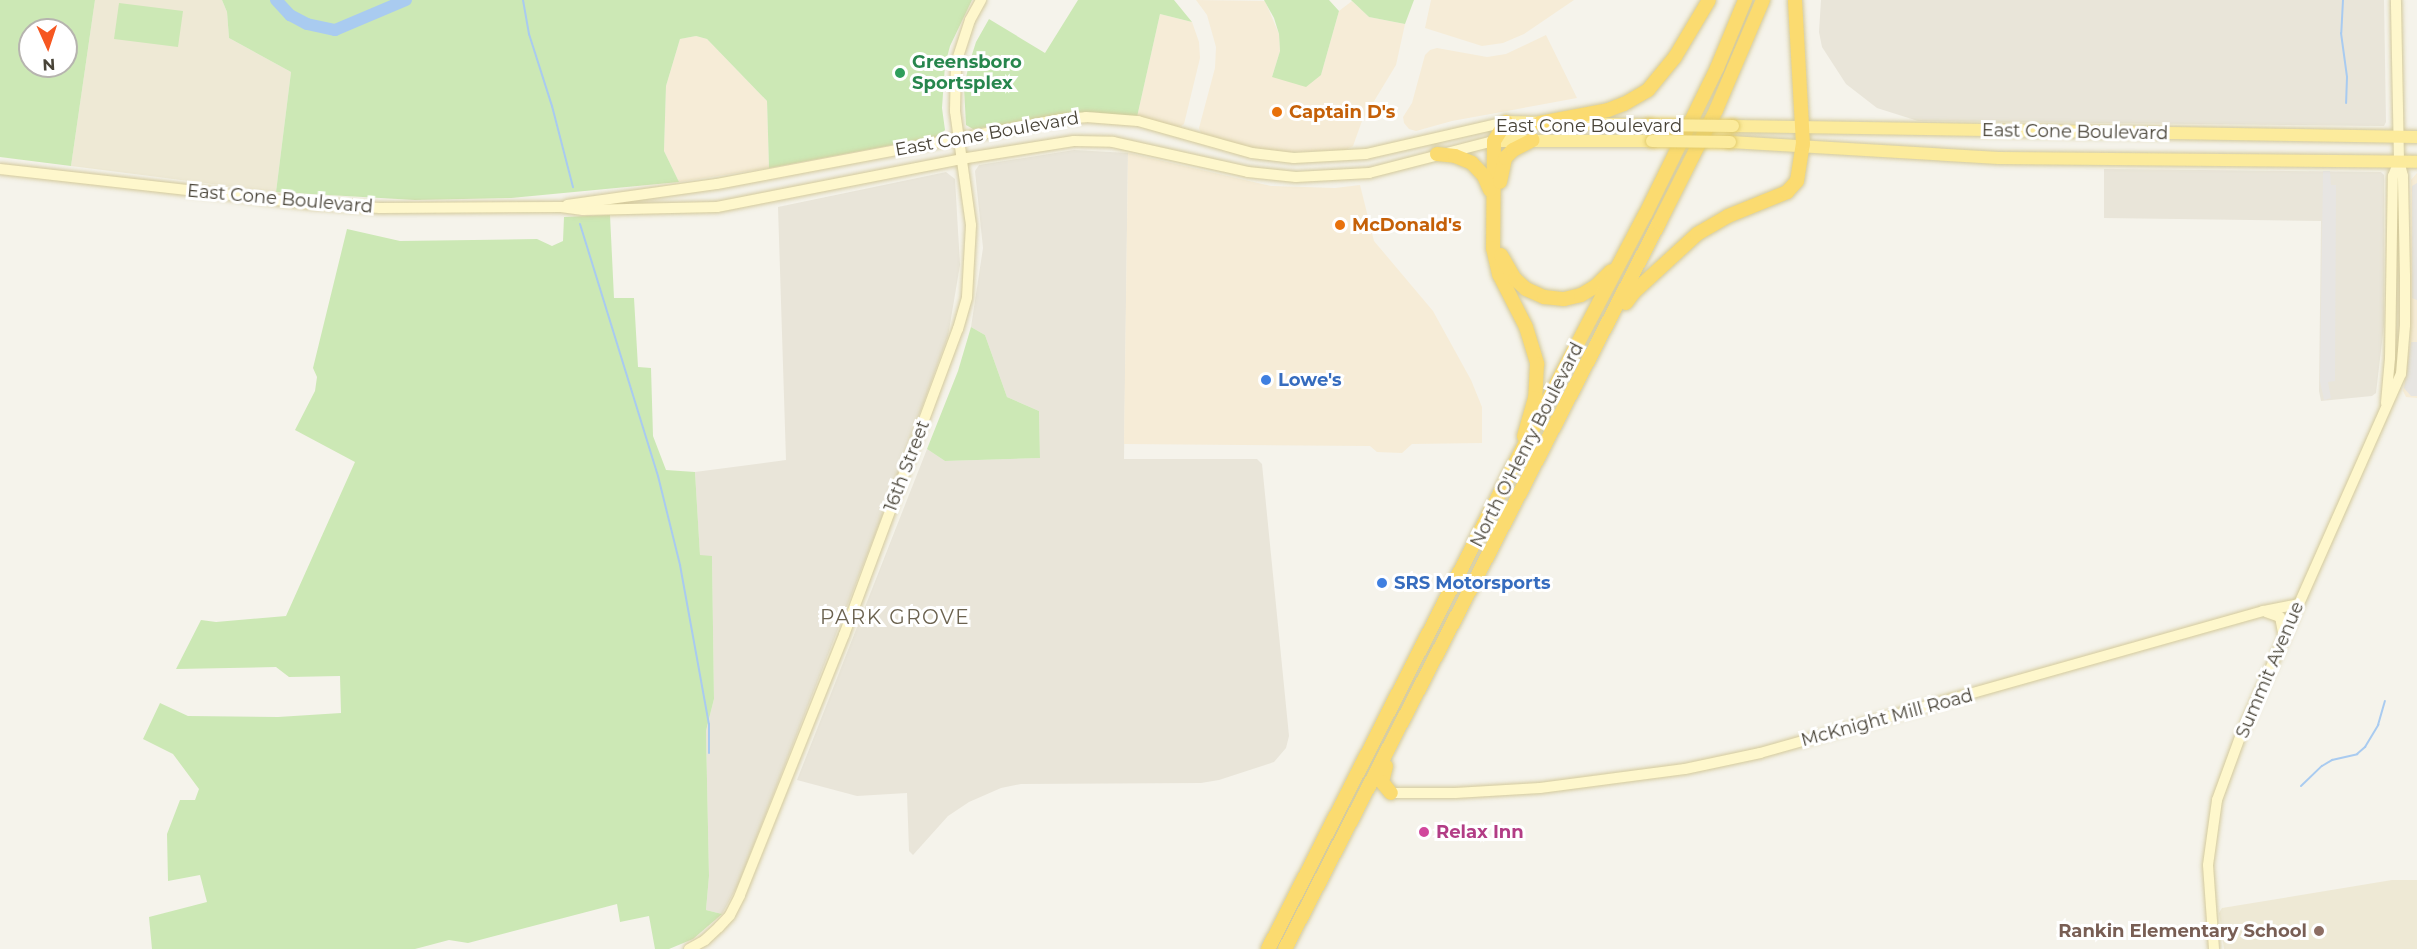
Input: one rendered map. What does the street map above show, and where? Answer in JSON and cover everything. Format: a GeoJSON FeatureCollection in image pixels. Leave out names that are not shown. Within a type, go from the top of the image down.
{"type":"FeatureCollection","features":[{"type":"Feature","properties":{"kind":"highway"},"geometry":{"type":"LineString","coordinates":[[1540,123],[1608,110],[1648,90],[1675,57],[1708,0]]}},
{"type":"Feature","properties":{"kind":"highway","name":"North O'Henry Boulevard"},"geometry":{"type":"LineString","coordinates":[[1268,949],[1513,467],[1645,215],[1717,68],[1745,0]]}},
{"type":"Feature","properties":{"kind":"highway","name":"North O'Henry Boulevard"},"geometry":{"type":"LineString","coordinates":[[1286,949],[1602,337],[1716,110],[1763,0]]}},
{"type":"Feature","properties":{"kind":"highway"},"geometry":{"type":"LineString","coordinates":[[1602,337],[1634,292],[1697,234],[1728,216],[1787,192],[1797,181],[1803,128],[1795,0]]}},
{"type":"Feature","properties":{"kind":"highway"},"geometry":{"type":"LineString","coordinates":[[1506,122],[1494,141],[1493,248],[1499,274],[1526,327],[1537,364],[1535,398],[1513,467]]}},
{"type":"Feature","properties":{"kind":"highway"},"geometry":{"type":"LineString","coordinates":[[1533,140],[1513,150],[1505,158],[1501,169],[1499,193],[1500,250],[1505,267],[1526,289],[1544,297],[1564,299],[1581,295],[1596,286],[1615,266],[1645,215]]}},
{"type":"Feature","properties":{"kind":"highway"},"geometry":{"type":"LineString","coordinates":[[1437,154],[1455,156],[1472,163],[1484,176],[1493,196]]}},
{"type":"Feature","properties":{"kind":"highway"},"geometry":{"type":"LineString","coordinates":[[1387,754],[1383,782],[1391,793]]}},
{"type":"Feature","properties":{"kind":"highway"},"geometry":{"type":"LineString","coordinates":[[1363,799],[1374,793],[1391,793]]}},
{"type":"Feature","properties":{"kind":"main road","name":"East Cone Boulevard"},"geometry":{"type":"LineString","coordinates":[[1506,122],[2417,138]]}},
{"type":"Feature","properties":{"kind":"main road","name":"East Cone Boulevard"},"geometry":{"type":"LineString","coordinates":[[1494,141],[1803,144],[2000,158],[2417,162]]}},
{"type":"Feature","properties":{"kind":"street","name":"16th Street"},"geometry":{"type":"LineString","coordinates":[[689,949],[705,940],[729,915],[749,872],[844,635],[958,329],[967,297],[971,225],[955,111],[956,63],[970,20],[981,0]]}},
{"type":"Feature","properties":{"kind":"street","name":"Summit Avenue"},"geometry":{"type":"LineString","coordinates":[[2214,949],[2208,866],[2217,800],[2240,736],[2386,403],[2394,392],[2404,352],[2403,176],[2399,161],[2396,0]]}},
{"type":"Feature","properties":{"kind":"street","name":"East Cone Boulevard"},"geometry":{"type":"LineString","coordinates":[[0,169],[263,200],[345,206],[450,209],[561,207],[717,184],[959,137],[1086,117],[1138,121],[1252,153],[1294,158],[1366,154],[1506,122]]}},
{"type":"Feature","properties":{"kind":"street","name":"East Cone Boulevard"},"geometry":{"type":"LineString","coordinates":[[561,207],[583,210],[717,207],[961,159],[1074,141],[1113,142],[1248,172],[1289,177],[1326,177],[1369,173],[1494,141]]}},
{"type":"Feature","properties":{"kind":"street","name":"McKnight Mill Road"},"geometry":{"type":"LineString","coordinates":[[1391,793],[1540,788],[1685,769],[1760,753],[2263,611],[2298,604]]}},
{"type":"Feature","properties":{"kind":"street"},"geometry":{"type":"LineString","coordinates":[[2263,611],[2280,617],[2284,637]]}},
{"type":"Feature","properties":{"kind":"shaded area"},"geometry":{"type":"Polygon","coordinates":[[[95,0],[222,0],[227,12],[229,38],[291,72],[276,192],[71,166],[95,0]]]}},
{"type":"Feature","properties":{"kind":"shaded area"},"geometry":{"type":"Polygon","coordinates":[[[1196,0],[1265,1],[1279,34],[1280,51],[1272,77],[1321,75],[1339,11],[1352,1],[1369,17],[1405,24],[1396,65],[1362,121],[1353,146],[1345,150],[1288,152],[1249,147],[1201,133],[1199,128],[1215,68],[1216,47],[1207,15],[1196,0]]]}},
{"type":"Feature","properties":{"kind":"shaded area"},"geometry":{"type":"Polygon","coordinates":[[[1431,0],[1574,0],[1524,34],[1503,43],[1482,46],[1425,28],[1431,0]]]}},
{"type":"Feature","properties":{"kind":"shaded area"},"geometry":{"type":"Polygon","coordinates":[[[1821,0],[2384,0],[2386,122],[2384,126],[1918,121],[1877,108],[1846,84],[1822,47],[1819,32],[1821,0]]]}},
{"type":"Feature","properties":{"kind":"shaded area"},"geometry":{"type":"Polygon","coordinates":[[[1160,14],[1192,22],[1199,42],[1200,58],[1184,124],[1179,127],[1137,117],[1160,14]]]}},
{"type":"Feature","properties":{"kind":"shaded area"},"geometry":{"type":"Polygon","coordinates":[[[1546,35],[1577,98],[1452,121],[1416,131],[1409,129],[1404,123],[1403,117],[1412,103],[1425,55],[1430,50],[1437,48],[1487,57],[1506,54],[1546,35]]]}},
{"type":"Feature","properties":{"kind":"shaded area"},"geometry":{"type":"Polygon","coordinates":[[[696,36],[707,39],[767,101],[769,168],[679,182],[664,151],[666,86],[680,39],[696,36]]]}},
{"type":"Feature","properties":{"kind":"shaded area"},"geometry":{"type":"Polygon","coordinates":[[[1074,150],[1128,153],[1124,459],[1257,459],[1262,464],[1289,736],[1286,748],[1274,762],[1219,780],[1201,783],[1021,784],[1001,788],[969,802],[948,816],[913,855],[909,851],[907,793],[857,796],[797,780],[927,449],[945,461],[1040,458],[1039,411],[1007,397],[985,335],[971,327],[983,248],[975,171],[979,165],[1074,150]]]}},
{"type":"Feature","properties":{"kind":"shaded area"},"geometry":{"type":"Polygon","coordinates":[[[1128,153],[1271,186],[1335,188],[1360,185],[1374,241],[1433,311],[1471,380],[1482,407],[1482,443],[1412,444],[1402,453],[1377,452],[1370,446],[1124,444],[1128,153]]]}},
{"type":"Feature","properties":{"kind":"shaded area"},"geometry":{"type":"Polygon","coordinates":[[[2104,169],[2381,172],[2384,175],[2384,325],[2376,393],[2372,396],[2321,401],[2319,391],[2321,221],[2104,218],[2104,169]]]}},
{"type":"Feature","properties":{"kind":"shaded area"},"geometry":{"type":"Polygon","coordinates":[[[2323,171],[2330,171],[2331,185],[2336,185],[2335,381],[2328,382],[2331,398],[2324,400],[2320,381],[2323,171]]]}},
{"type":"Feature","properties":{"kind":"shaded area"},"geometry":{"type":"Polygon","coordinates":[[[946,172],[955,179],[960,265],[948,336],[885,509],[738,885],[722,914],[706,910],[709,876],[706,731],[714,699],[712,556],[700,556],[695,472],[786,460],[778,207],[946,172]]]}},
{"type":"Feature","properties":{"kind":"shaded area"},"geometry":{"type":"Polygon","coordinates":[[[2417,173],[2417,398],[2406,397],[2403,391],[2410,341],[2411,180],[2417,173]]]}},
{"type":"Feature","properties":{"kind":"shaded area"},"geometry":{"type":"Polygon","coordinates":[[[2417,183],[2417,300],[2412,298],[2412,186],[2417,183]]]}},
{"type":"Feature","properties":{"kind":"shaded area"},"geometry":{"type":"Polygon","coordinates":[[[2411,342],[2417,342],[2417,396],[2411,396],[2404,388],[2411,342]]]}},
{"type":"Feature","properties":{"kind":"shaded area","name":"Rankin Elementary School"},"geometry":{"type":"Polygon","coordinates":[[[2392,880],[2417,880],[2417,949],[2224,949],[2219,913],[2222,908],[2392,880]]]}},
{"type":"Feature","properties":{"kind":"green space"},"geometry":{"type":"Polygon","coordinates":[[[0,0],[95,0],[71,166],[0,157],[0,0]]]}},
{"type":"Feature","properties":{"kind":"green space"},"geometry":{"type":"Polygon","coordinates":[[[222,0],[972,0],[950,46],[945,65],[942,108],[945,130],[940,136],[769,168],[767,101],[707,39],[696,36],[680,39],[666,86],[664,151],[679,182],[511,198],[415,200],[276,192],[291,72],[229,38],[227,12],[222,0]]]}},
{"type":"Feature","properties":{"kind":"green space"},"geometry":{"type":"Polygon","coordinates":[[[1078,0],[1174,0],[1192,22],[1160,14],[1137,117],[1092,112],[973,129],[966,125],[964,87],[976,42],[989,19],[1045,53],[1078,0]]]}},
{"type":"Feature","properties":{"kind":"green space"},"geometry":{"type":"Polygon","coordinates":[[[1264,0],[1329,0],[1339,11],[1321,75],[1306,87],[1272,77],[1280,51],[1279,34],[1274,18],[1264,0]]]}},
{"type":"Feature","properties":{"kind":"green space"},"geometry":{"type":"Polygon","coordinates":[[[1351,0],[1414,0],[1405,24],[1369,17],[1351,0]]]}},
{"type":"Feature","properties":{"kind":"green space"},"geometry":{"type":"Polygon","coordinates":[[[119,3],[183,11],[178,47],[114,39],[119,3]]]}},
{"type":"Feature","properties":{"kind":"green space"},"geometry":{"type":"Polygon","coordinates":[[[610,215],[614,298],[634,298],[638,367],[651,368],[653,436],[666,470],[695,472],[700,555],[712,556],[714,699],[706,731],[709,876],[706,910],[722,914],[693,939],[669,949],[655,949],[649,916],[620,922],[617,904],[468,943],[449,940],[415,949],[152,949],[149,917],[207,902],[200,875],[168,881],[167,834],[180,800],[195,800],[199,789],[173,754],[143,739],[160,703],[188,716],[278,717],[341,713],[340,676],[289,677],[276,667],[176,669],[201,620],[216,622],[286,616],[355,462],[295,430],[315,391],[317,377],[313,368],[347,229],[400,241],[537,239],[552,246],[563,241],[564,217],[610,215]]]}},
{"type":"Feature","properties":{"kind":"green space"},"geometry":{"type":"Polygon","coordinates":[[[971,327],[985,335],[1007,397],[1039,411],[1040,458],[945,461],[927,449],[958,371],[971,327]]]}},
{"type":"Feature","properties":{"kind":"waterway"},"geometry":{"type":"LineString","coordinates":[[276,0],[290,15],[307,24],[335,30],[406,0]]}},
{"type":"Feature","properties":{"kind":"waterway"},"geometry":{"type":"LineString","coordinates":[[523,0],[529,34],[552,106],[573,187]]}},
{"type":"Feature","properties":{"kind":"waterway"},"geometry":{"type":"LineString","coordinates":[[2343,0],[2341,33],[2347,77],[2346,103]]}},
{"type":"Feature","properties":{"kind":"waterway"},"geometry":{"type":"LineString","coordinates":[[580,224],[658,476],[680,565],[709,724],[709,753]]}},
{"type":"Feature","properties":{"kind":"waterway"},"geometry":{"type":"LineString","coordinates":[[2301,786],[2322,766],[2332,760],[2357,754],[2365,747],[2378,725],[2385,701]]}},
{"type":"Feature","properties":{"kind":"place","name":"Greensboro Sportsplex"},"geometry":{"type":"Point","coordinates":[900,73]}},
{"type":"Feature","properties":{"kind":"place","name":"Captain D's"},"geometry":{"type":"Point","coordinates":[1277,112]}},
{"type":"Feature","properties":{"kind":"place","name":"McDonald's"},"geometry":{"type":"Point","coordinates":[1340,225]}},
{"type":"Feature","properties":{"kind":"place","name":"Lowe's"},"geometry":{"type":"Point","coordinates":[1266,380]}},
{"type":"Feature","properties":{"kind":"place","name":"SRS Motorsports"},"geometry":{"type":"Point","coordinates":[1382,583]}},
{"type":"Feature","properties":{"kind":"place","name":"Relax Inn"},"geometry":{"type":"Point","coordinates":[1424,832]}},
{"type":"Feature","properties":{"kind":"place","name":"Rankin Elementary School"},"geometry":{"type":"Point","coordinates":[2319,931]}},
{"type":"Feature","properties":{"kind":"district","name":"PARK GROVE"},"geometry":{"type":"Point","coordinates":[895,617]}}]}
